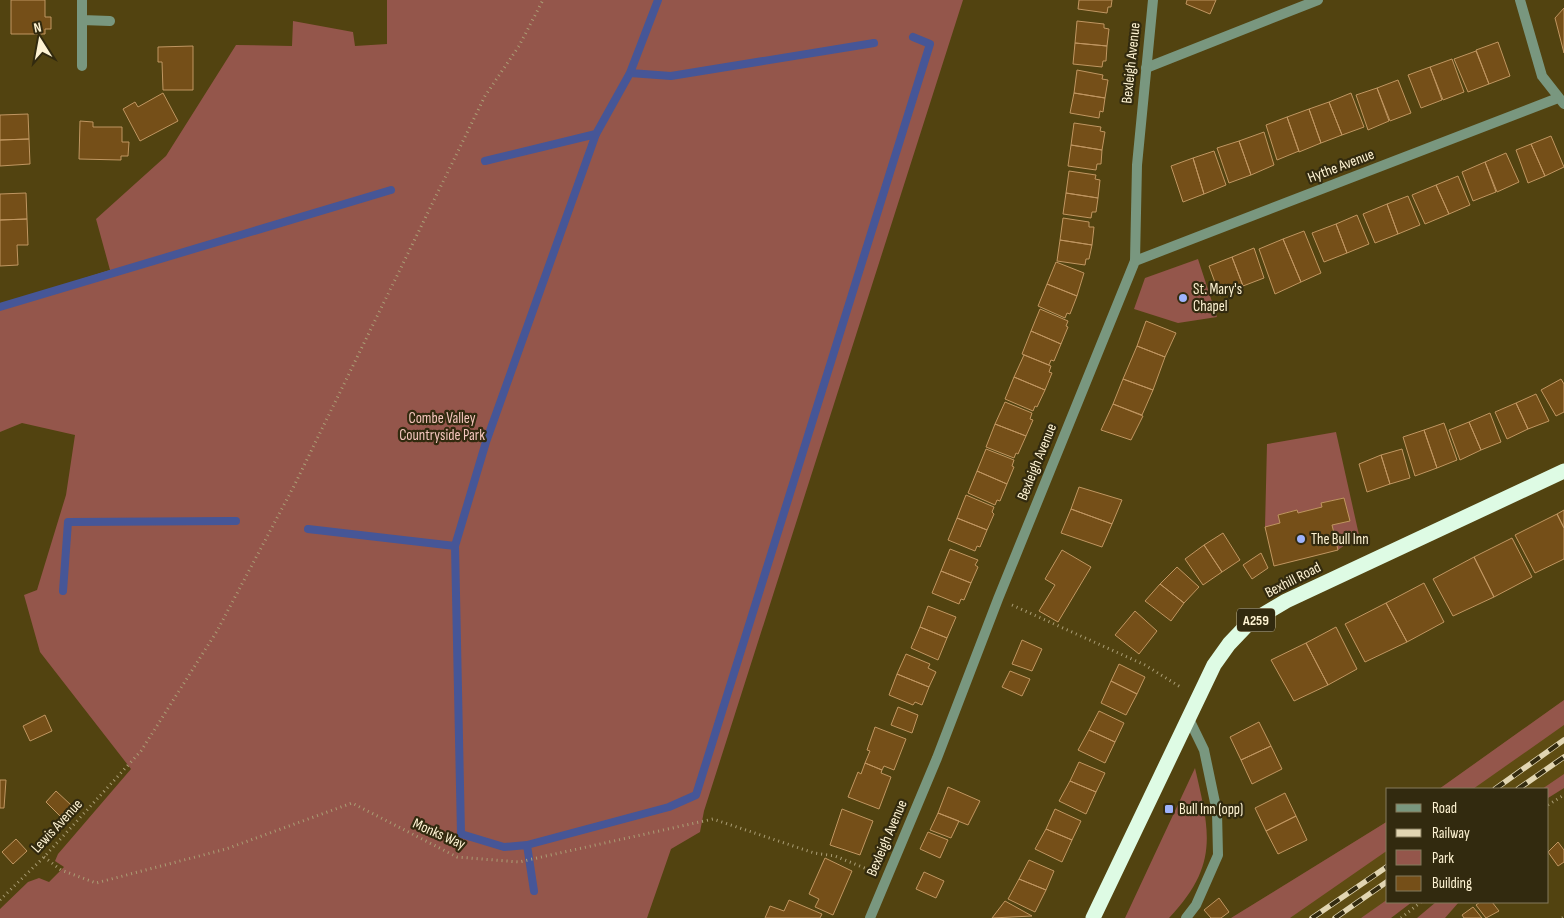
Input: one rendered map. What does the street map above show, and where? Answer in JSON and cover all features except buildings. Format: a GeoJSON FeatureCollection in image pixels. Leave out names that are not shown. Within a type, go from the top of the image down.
{"type":"FeatureCollection","features":[{"type":"Feature","properties":{"kind":"highway","name":"Bexhill Road"},"geometry":{"type":"LineString","coordinates":[[1093,918],[1214,664],[1229,644],[1249,623],[1286,601],[1564,471]]}},
{"type":"Feature","properties":{"kind":"street"},"geometry":{"type":"LineString","coordinates":[[82,0],[82,66]]}},
{"type":"Feature","properties":{"kind":"street","name":"Bexleigh Avenue"},"geometry":{"type":"LineString","coordinates":[[870,918],[937,758],[998,599],[1135,261],[1137,165],[1153,0]]}},
{"type":"Feature","properties":{"kind":"street"},"geometry":{"type":"LineString","coordinates":[[1146,68],[1318,0]]}},
{"type":"Feature","properties":{"kind":"street"},"geometry":{"type":"LineString","coordinates":[[1520,0],[1542,76],[1561,101]]}},
{"type":"Feature","properties":{"kind":"street"},"geometry":{"type":"LineString","coordinates":[[82,20],[110,21]]}},
{"type":"Feature","properties":{"kind":"street","name":"Hythe Avenue"},"geometry":{"type":"LineString","coordinates":[[1135,261],[1561,101]]}},
{"type":"Feature","properties":{"kind":"street"},"geometry":{"type":"LineString","coordinates":[[1186,918],[1196,905],[1218,855],[1217,812],[1204,750],[1188,717]]}},
{"type":"Feature","properties":{"kind":"path","name":"Lewis Avenue"},"geometry":{"type":"LineString","coordinates":[[0,900],[44,857],[141,751],[217,631],[295,484],[486,96],[519,46],[543,0]]}},
{"type":"Feature","properties":{"kind":"path"},"geometry":{"type":"LineString","coordinates":[[998,599],[1145,664],[1173,681],[1196,699]]}},
{"type":"Feature","properties":{"kind":"path"},"geometry":{"type":"LineString","coordinates":[[1549,804],[1564,796]]}},
{"type":"Feature","properties":{"kind":"path","name":"Monks Way"},"geometry":{"type":"LineString","coordinates":[[44,857],[61,870],[96,883],[226,849],[352,803],[457,858],[519,862],[713,819],[814,853],[835,856],[867,869]]}},
{"type":"Feature","properties":{"kind":"path"},"geometry":{"type":"LineString","coordinates":[[1401,918],[1420,903]]}},
{"type":"Feature","properties":{"kind":"shaded area"},"geometry":{"type":"Polygon","coordinates":[[[1564,700],[1564,788],[1549,797],[1549,788],[1440,788],[1564,700]]]}},
{"type":"Feature","properties":{"kind":"shaded area"},"geometry":{"type":"Polygon","coordinates":[[[1386,822],[1386,903],[1411,903],[1391,918],[1231,918],[1386,822]]]}},
{"type":"Feature","properties":{"kind":"green space","name":"Combe Valley Countryside Park"},"geometry":{"type":"Polygon","coordinates":[[[387,0],[963,0],[704,811],[700,832],[671,849],[647,918],[0,918],[0,909],[28,882],[39,878],[49,882],[64,867],[55,861],[58,854],[131,769],[40,652],[24,595],[37,590],[66,495],[75,435],[22,423],[0,432],[0,305],[110,270],[96,219],[166,156],[236,45],[292,46],[293,21],[353,32],[355,46],[387,44],[387,0]]]}},
{"type":"Feature","properties":{"kind":"green space"},"geometry":{"type":"Polygon","coordinates":[[[1198,259],[1217,317],[1178,323],[1134,309],[1145,278],[1198,259]]]}},
{"type":"Feature","properties":{"kind":"green space"},"geometry":{"type":"Polygon","coordinates":[[[1336,432],[1359,535],[1338,550],[1332,525],[1349,521],[1343,498],[1322,503],[1322,507],[1298,513],[1296,510],[1278,515],[1280,523],[1265,527],[1267,444],[1336,432]]]}},
{"type":"Feature","properties":{"kind":"green space"},"geometry":{"type":"Polygon","coordinates":[[[1564,700],[1564,725],[1474,788],[1440,788],[1564,700]]]}},
{"type":"Feature","properties":{"kind":"green space"},"geometry":{"type":"Polygon","coordinates":[[[1195,768],[1207,830],[1203,864],[1196,881],[1185,899],[1169,918],[1125,918],[1195,768]]]}},
{"type":"Feature","properties":{"kind":"green space"},"geometry":{"type":"Polygon","coordinates":[[[1564,774],[1564,788],[1549,797],[1549,788],[1543,788],[1564,774]]]}},
{"type":"Feature","properties":{"kind":"green space"},"geometry":{"type":"Polygon","coordinates":[[[1386,822],[1386,851],[1290,918],[1231,918],[1386,822]]]}},
{"type":"Feature","properties":{"kind":"green space"},"geometry":{"type":"Polygon","coordinates":[[[1386,900],[1386,903],[1411,903],[1391,918],[1361,918],[1386,900]]]}},
{"type":"Feature","properties":{"kind":"green space"},"geometry":{"type":"Polygon","coordinates":[[[1435,903],[1458,903],[1445,918],[1417,918],[1435,903]]]}},
{"type":"Feature","properties":{"kind":"waterway"},"geometry":{"type":"LineString","coordinates":[[534,891],[527,845],[504,847],[461,834],[455,546],[486,442],[596,134],[630,73],[658,0]]}},
{"type":"Feature","properties":{"kind":"waterway"},"geometry":{"type":"LineString","coordinates":[[527,845],[669,807],[696,795],[930,44],[913,37]]}},
{"type":"Feature","properties":{"kind":"waterway"},"geometry":{"type":"LineString","coordinates":[[630,73],[671,76],[874,43]]}},
{"type":"Feature","properties":{"kind":"waterway"},"geometry":{"type":"LineString","coordinates":[[485,161],[596,134]]}},
{"type":"Feature","properties":{"kind":"waterway"},"geometry":{"type":"LineString","coordinates":[[0,307],[391,190]]}},
{"type":"Feature","properties":{"kind":"waterway"},"geometry":{"type":"LineString","coordinates":[[63,591],[68,522],[236,521]]}},
{"type":"Feature","properties":{"kind":"waterway"},"geometry":{"type":"LineString","coordinates":[[308,529],[455,546]]}},
{"type":"Feature","properties":{"kind":"railway"},"geometry":{"type":"LineString","coordinates":[[1496,788],[1564,740]]}},
{"type":"Feature","properties":{"kind":"railway"},"geometry":{"type":"LineString","coordinates":[[1519,788],[1564,757]]}},
{"type":"Feature","properties":{"kind":"railway"},"geometry":{"type":"LineString","coordinates":[[1312,918],[1386,867]]}},
{"type":"Feature","properties":{"kind":"railway"},"geometry":{"type":"LineString","coordinates":[[1335,918],[1386,882]]}},
{"type":"Feature","properties":{"kind":"place","name":"St. Mary's Chapel"},"geometry":{"type":"Point","coordinates":[1183,298]}},
{"type":"Feature","properties":{"kind":"place","name":"The Bull Inn"},"geometry":{"type":"Point","coordinates":[1301,539]}},
{"type":"Feature","properties":{"kind":"place","name":"Bull Inn (opp)"},"geometry":{"type":"Point","coordinates":[1169,809]}}]}
